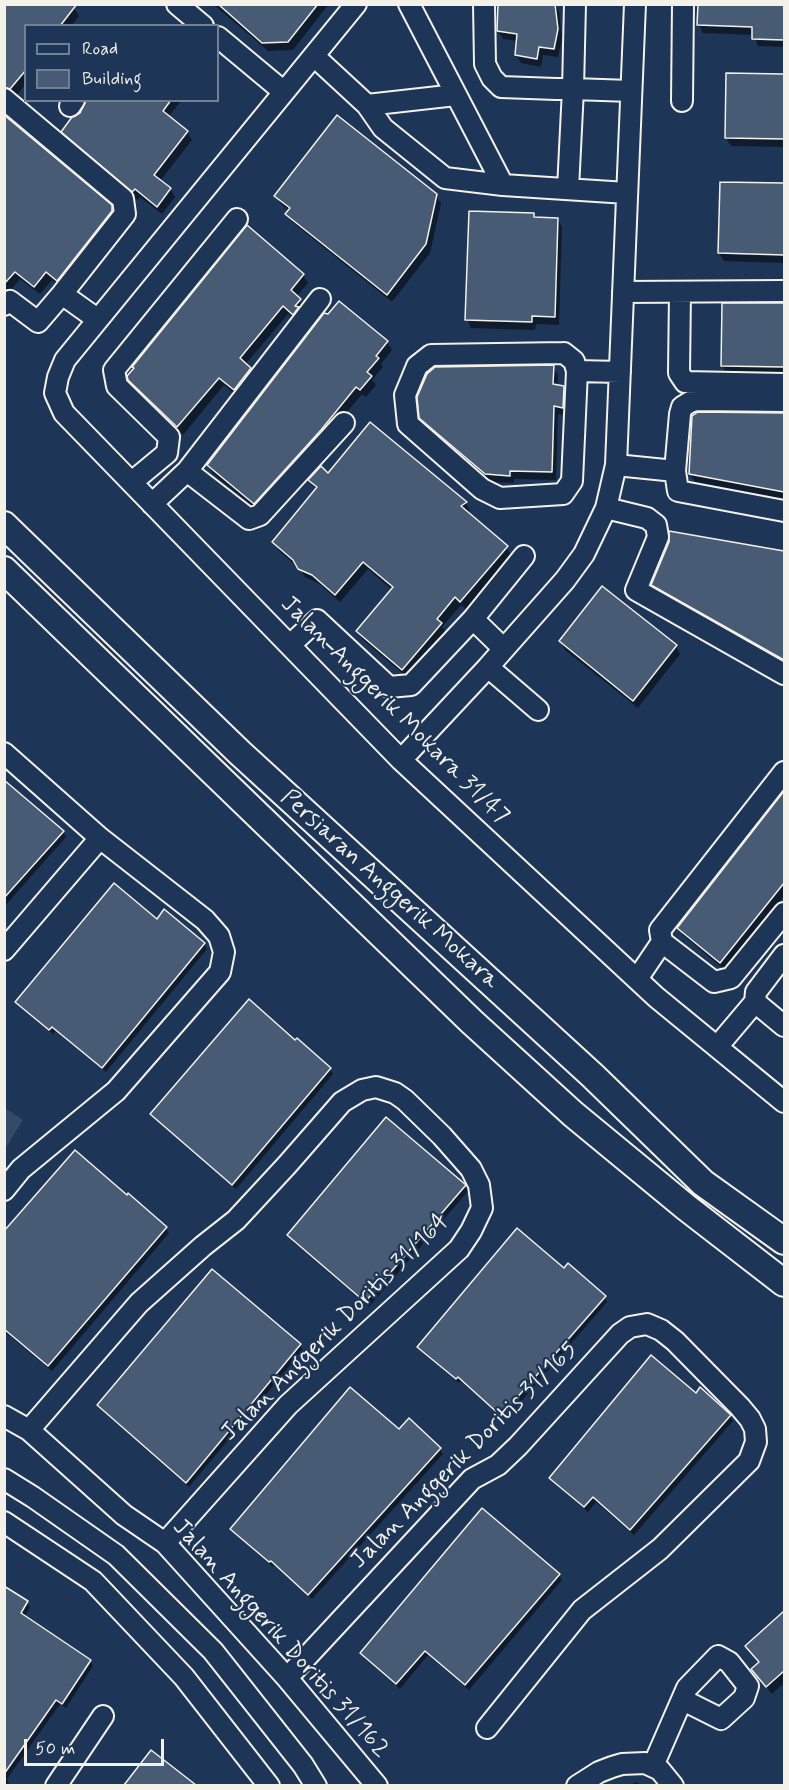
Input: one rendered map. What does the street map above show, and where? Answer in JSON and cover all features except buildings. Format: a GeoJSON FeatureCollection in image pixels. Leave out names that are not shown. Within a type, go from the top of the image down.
{"type":"FeatureCollection","features":[{"type":"Feature","properties":{"kind":"main road","name":"Persiaran Anggerik Mokara"},"geometry":{"type":"LineString","coordinates":[[4,525],[240,753],[593,1076],[704,1182],[784,1241]]}},
{"type":"Feature","properties":{"kind":"main road","name":"Persiaran Anggerik Mokara"},"geometry":{"type":"LineString","coordinates":[[4,570],[489,1038],[573,1114],[687,1208],[784,1283]]}},
{"type":"Feature","properties":{"kind":"street","name":"Jalan Anggerik Mokara 31/47"},"geometry":{"type":"LineString","coordinates":[[356,4],[65,360],[55,393],[64,413],[401,760],[637,979],[784,1102]]}},
{"type":"Feature","properties":{"kind":"street"},"geometry":{"type":"LineString","coordinates":[[409,4],[502,186]]}},
{"type":"Feature","properties":{"kind":"street"},"geometry":{"type":"LineString","coordinates":[[484,4],[485,64],[492,78],[501,87],[631,92]]}},
{"type":"Feature","properties":{"kind":"street"},"geometry":{"type":"LineString","coordinates":[[568,189],[575,4]]}},
{"type":"Feature","properties":{"kind":"street"},"geometry":{"type":"LineString","coordinates":[[401,760],[565,580],[584,554],[606,508],[616,465],[635,4]]}},
{"type":"Feature","properties":{"kind":"street"},"geometry":{"type":"LineString","coordinates":[[682,101],[683,4]]}},
{"type":"Feature","properties":{"kind":"street"},"geometry":{"type":"LineString","coordinates":[[180,14],[199,24]]}},
{"type":"Feature","properties":{"kind":"street"},"geometry":{"type":"LineString","coordinates":[[219,39],[284,92]]}},
{"type":"Feature","properties":{"kind":"street"},"geometry":{"type":"LineString","coordinates":[[314,56],[367,105],[383,128],[445,178],[502,186],[627,193]]}},
{"type":"Feature","properties":{"kind":"street"},"geometry":{"type":"LineString","coordinates":[[367,105],[456,94]]}},
{"type":"Feature","properties":{"kind":"street"},"geometry":{"type":"LineString","coordinates":[[4,99],[123,199],[125,214],[63,294],[38,322],[10,301],[4,305]]}},
{"type":"Feature","properties":{"kind":"street"},"geometry":{"type":"LineString","coordinates":[[132,482],[167,453],[169,437],[117,386],[114,370],[237,219]]}},
{"type":"Feature","properties":{"kind":"street"},"geometry":{"type":"LineString","coordinates":[[623,292],[784,291]]}},
{"type":"Feature","properties":{"kind":"street"},"geometry":{"type":"LineString","coordinates":[[680,292],[680,373],[686,382],[784,384]]}},
{"type":"Feature","properties":{"kind":"street"},"geometry":{"type":"LineString","coordinates":[[63,294],[97,319]]}},
{"type":"Feature","properties":{"kind":"street"},"geometry":{"type":"LineString","coordinates":[[152,504],[187,471],[320,298]]}},
{"type":"Feature","properties":{"kind":"street"},"geometry":{"type":"LineString","coordinates":[[564,353],[574,361],[576,371],[572,481],[563,494],[500,498],[482,489],[408,424],[405,395],[417,366],[431,355],[564,353]]}},
{"type":"Feature","properties":{"kind":"street"},"geometry":{"type":"LineString","coordinates":[[576,371],[620,372]]}},
{"type":"Feature","properties":{"kind":"street"},"geometry":{"type":"LineString","coordinates":[[784,401],[696,400],[682,407],[675,471],[678,491],[784,511]]}},
{"type":"Feature","properties":{"kind":"street"},"geometry":{"type":"LineString","coordinates":[[187,471],[249,519],[260,515],[344,423]]}},
{"type":"Feature","properties":{"kind":"street"},"geometry":{"type":"LineString","coordinates":[[616,465],[675,471]]}},
{"type":"Feature","properties":{"kind":"street"},"geometry":{"type":"LineString","coordinates":[[606,508],[647,518],[656,525],[658,537],[636,590],[784,674]]}},
{"type":"Feature","properties":{"kind":"street"},"geometry":{"type":"LineString","coordinates":[[290,645],[317,620],[389,687],[411,685],[473,619],[524,556]]}},
{"type":"Feature","properties":{"kind":"street"},"geometry":{"type":"LineString","coordinates":[[473,619],[504,649]]}},
{"type":"Feature","properties":{"kind":"street"},"geometry":{"type":"LineString","coordinates":[[488,667],[538,710]]}},
{"type":"Feature","properties":{"kind":"street"},"geometry":{"type":"LineString","coordinates":[[4,753],[100,838],[206,920],[219,936],[224,952],[220,972],[116,1090],[21,1169],[4,1190]]}},
{"type":"Feature","properties":{"kind":"street"},"geometry":{"type":"LineString","coordinates":[[784,772],[660,930],[662,942],[714,982],[731,978],[784,913]]}},
{"type":"Feature","properties":{"kind":"street"},"geometry":{"type":"LineString","coordinates":[[4,950],[100,838]]}},
{"type":"Feature","properties":{"kind":"street"},"geometry":{"type":"LineString","coordinates":[[637,979],[662,942]]}},
{"type":"Feature","properties":{"kind":"street"},"geometry":{"type":"LineString","coordinates":[[717,1047],[754,1002],[756,992],[784,955]]}},
{"type":"Feature","properties":{"kind":"street"},"geometry":{"type":"LineString","coordinates":[[754,1002],[784,1026]]}},
{"type":"Feature","properties":{"kind":"street","name":"Jalan Anggerik Doritis 31/164"},"geometry":{"type":"LineString","coordinates":[[29,1430],[139,1303],[236,1220],[342,1102],[362,1090],[376,1087],[394,1093],[405,1100],[442,1136],[471,1169],[479,1185],[482,1208],[471,1231],[459,1249],[288,1405],[165,1543]]}},
{"type":"Feature","properties":{"kind":"street","name":"Jalan Anggerik Doritis 31/165"},"geometry":{"type":"LineString","coordinates":[[287,1678],[472,1479],[498,1465],[518,1446],[620,1334],[630,1327],[647,1324],[661,1330],[675,1341],[750,1419],[755,1429],[756,1442],[749,1461],[660,1549],[582,1610],[487,1728]]}},
{"type":"Feature","properties":{"kind":"street","name":"Jalan Anggerik Doritis 31/162"},"geometry":{"type":"LineString","coordinates":[[4,1416],[29,1430],[124,1515],[165,1543],[287,1678],[377,1785]]}},
{"type":"Feature","properties":{"kind":"street"},"geometry":{"type":"LineString","coordinates":[[4,1479],[116,1555],[213,1652],[303,1765],[316,1785]]}},
{"type":"Feature","properties":{"kind":"street"},"geometry":{"type":"LineString","coordinates":[[4,1522],[93,1581],[184,1677],[268,1785]]}},
{"type":"Feature","properties":{"kind":"street"},"geometry":{"type":"LineString","coordinates":[[653,1766],[683,1700]]}},
{"type":"Feature","properties":{"kind":"street"},"geometry":{"type":"LineString","coordinates":[[56,1785],[103,1716]]}},
{"type":"Feature","properties":{"kind":"street"},"geometry":{"type":"LineString","coordinates":[[578,1785],[599,1772],[622,1764],[645,1763],[660,1770],[674,1785]]}},
{"type":"Feature","properties":{"kind":"shaded area"},"geometry":{"type":"Polygon","coordinates":[[[5,1108],[23,1120],[5,1149],[5,1108]]]}}]}
